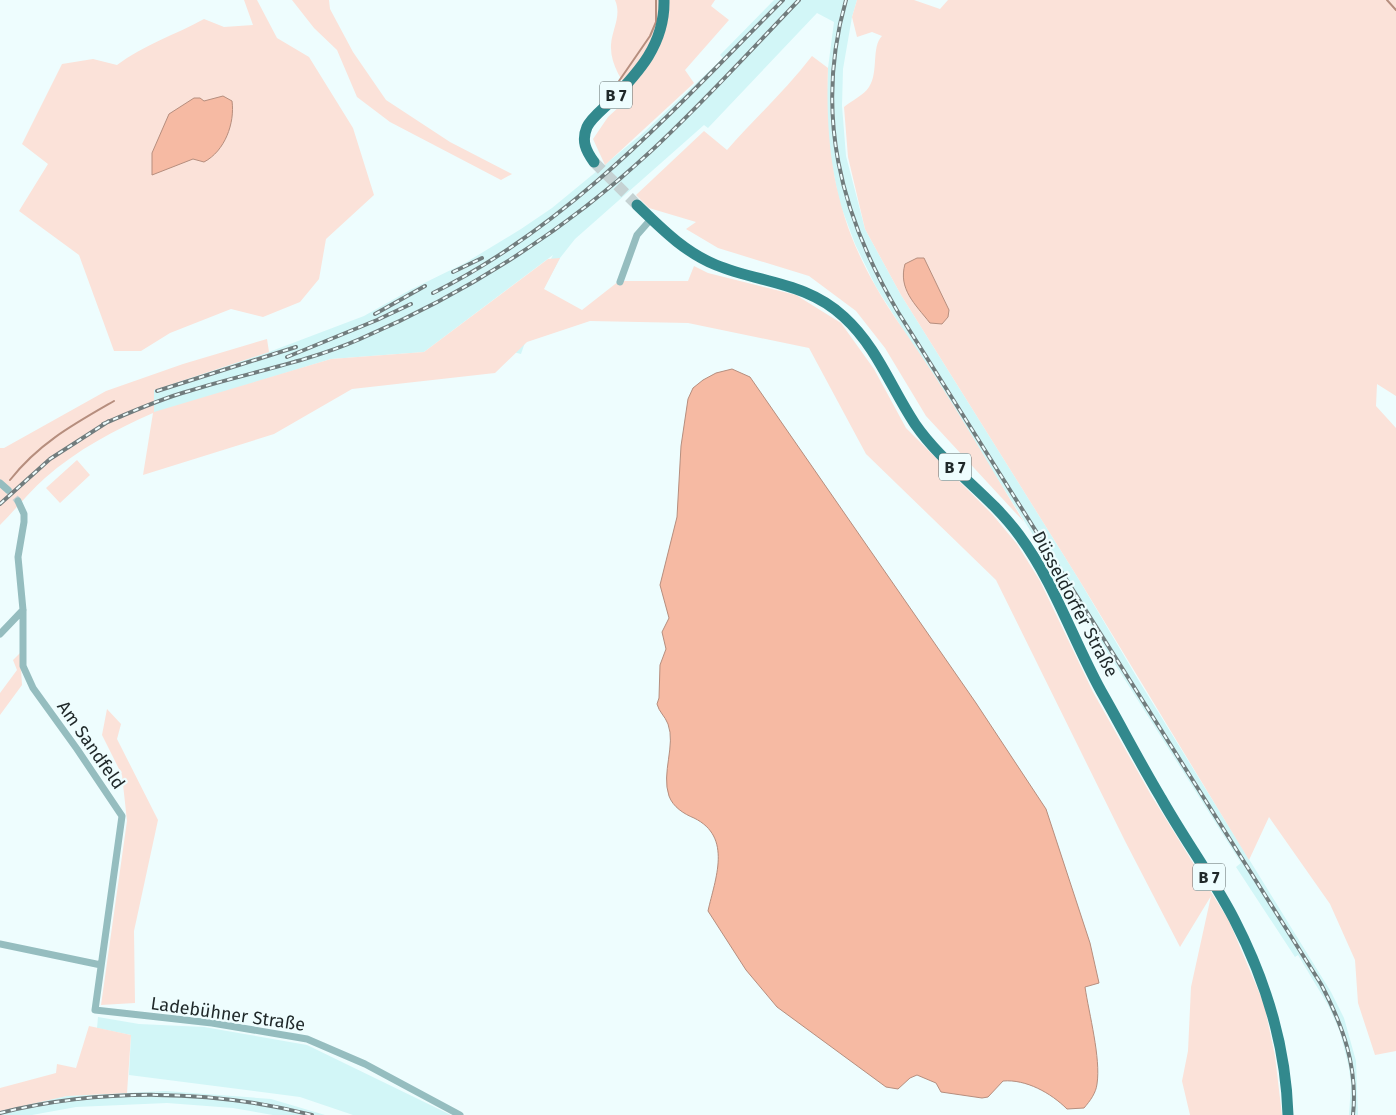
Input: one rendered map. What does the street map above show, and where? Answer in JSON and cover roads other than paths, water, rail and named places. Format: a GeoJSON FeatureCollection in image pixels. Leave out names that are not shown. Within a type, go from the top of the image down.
{"type":"FeatureCollection","features":[{"type":"Feature","properties":{"kind":"main road","name":"B 7"},"geometry":{"type":"LineString","coordinates":[[594,162],[586,151],[584,138],[588,125],[634,77],[648,56],[662,28],[664,0]]}},
{"type":"Feature","properties":{"kind":"main road","name":"Düsseldorfer Straße"},"geometry":{"type":"LineString","coordinates":[[637,205],[688,251],[712,264],[798,288],[813,294],[843,315],[872,348],[900,400],[924,436],[992,503],[1020,537],[1044,575],[1098,685],[1160,797],[1233,918],[1255,967],[1276,1028],[1286,1082],[1288,1115]]}},
{"type":"Feature","properties":{"kind":"street"},"geometry":{"type":"LineString","coordinates":[[620,282],[637,235],[652,219]]}},
{"type":"Feature","properties":{"kind":"street"},"geometry":{"type":"LineString","coordinates":[[0,483],[8,490]]}},
{"type":"Feature","properties":{"kind":"street","name":"Am Sandfeld"},"geometry":{"type":"LineString","coordinates":[[18,501],[22,507],[24,522],[18,557],[23,610],[23,666],[33,688],[122,816],[95,1010]]}},
{"type":"Feature","properties":{"kind":"street"},"geometry":{"type":"LineString","coordinates":[[0,634],[23,610]]}},
{"type":"Feature","properties":{"kind":"street"},"geometry":{"type":"LineString","coordinates":[[0,944],[101,964]]}},
{"type":"Feature","properties":{"kind":"street","name":"Ladebühner Straße"},"geometry":{"type":"LineString","coordinates":[[95,1010],[212,1023],[307,1039],[365,1064],[460,1115]]}},
{"type":"Feature","properties":{"kind":"waterway"},"geometry":{"type":"LineString","coordinates":[[619,81],[650,36],[656,22],[656,0]]}},
{"type":"Feature","properties":{"kind":"waterway"},"geometry":{"type":"LineString","coordinates":[[1387,0],[1396,10]]}},
{"type":"Feature","properties":{"kind":"waterway"},"geometry":{"type":"LineString","coordinates":[[10,480],[33,455],[58,435],[114,401]]}},
{"type":"Feature","properties":{"kind":"tunnel"},"geometry":{"type":"LineString","coordinates":[[594,162],[637,205]]}},
{"type":"Feature","properties":{"kind":"tunnel"},"geometry":{"type":"LineString","coordinates":[[8,490],[18,501]]}},
{"type":"Feature","properties":{"kind":"railway"},"geometry":{"type":"LineString","coordinates":[[433,293],[484,265],[531,233],[577,198],[662,122],[783,0]]}},
{"type":"Feature","properties":{"kind":"railway"},"geometry":{"type":"LineString","coordinates":[[103,424],[178,394],[318,355],[360,339],[438,301],[513,258],[584,208],[618,181],[688,115],[799,0]]}},
{"type":"Feature","properties":{"kind":"railway"},"geometry":{"type":"LineString","coordinates":[[846,0],[837,42],[832,83],[833,123],[838,162],[861,238],[898,312],[1321,984],[1336,1015],[1347,1047],[1353,1080],[1353,1115]]}},
{"type":"Feature","properties":{"kind":"railway"},"geometry":{"type":"LineString","coordinates":[[453,272],[482,258]]}},
{"type":"Feature","properties":{"kind":"railway"},"geometry":{"type":"LineString","coordinates":[[375,314],[425,286]]}},
{"type":"Feature","properties":{"kind":"railway"},"geometry":{"type":"LineString","coordinates":[[287,357],[411,304]]}},
{"type":"Feature","properties":{"kind":"railway"},"geometry":{"type":"LineString","coordinates":[[157,391],[296,347]]}},
{"type":"Feature","properties":{"kind":"railway"},"geometry":{"type":"LineString","coordinates":[[0,504],[50,459],[109,421]]}},
{"type":"Feature","properties":{"kind":"railway"},"geometry":{"type":"LineString","coordinates":[[0,1113],[77,1099],[156,1095],[196,1096],[235,1100],[274,1106],[312,1115]]}}]}
